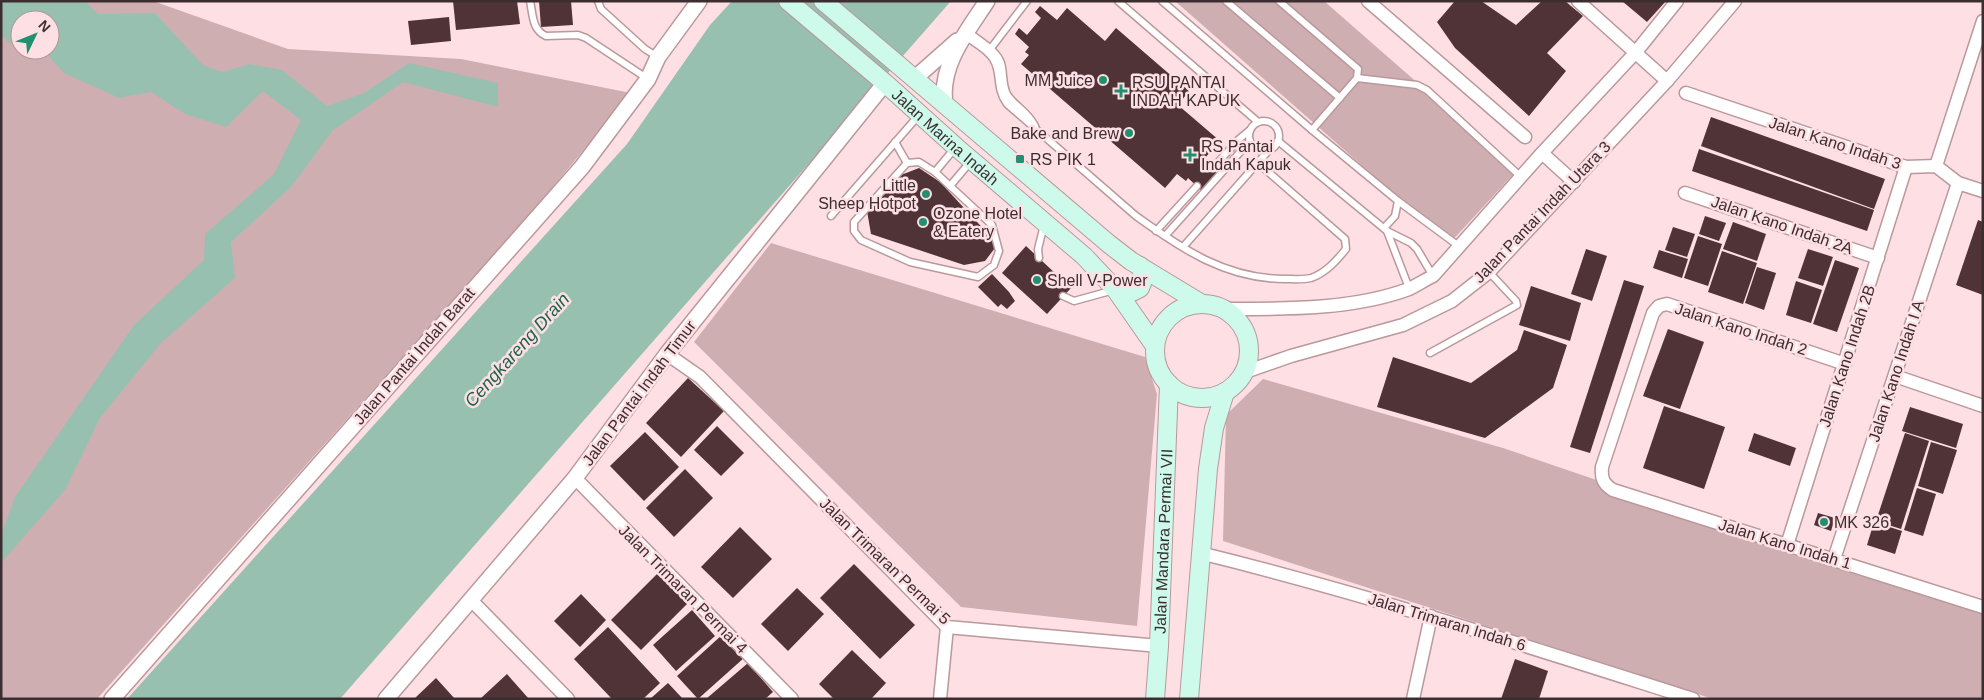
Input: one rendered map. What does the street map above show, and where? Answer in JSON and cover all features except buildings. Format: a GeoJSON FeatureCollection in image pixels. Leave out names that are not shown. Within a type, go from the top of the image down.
{"type":"FeatureCollection","features":[{"type":"Feature","properties":{"kind":"main road","name":"Jalan Marina Indah"},"geometry":{"type":"LineString","coordinates":[[788,1],[1084,256],[1117,292],[1155,346]]}},
{"type":"Feature","properties":{"kind":"main road","name":"Jalan Marina Indah"},"geometry":{"type":"LineString","coordinates":[[823,1],[1109,244],[1140,266],[1202,304]]}},
{"type":"Feature","properties":{"kind":"main road"},"geometry":{"type":"LineString","coordinates":[[1117,292],[1132,292],[1140,288],[1144,278],[1140,266]]}},
{"type":"Feature","properties":{"kind":"main road"},"geometry":{"type":"LineString","coordinates":[[1202,304],[1214,305],[1225,310],[1238,321],[1247,337],[1249,354],[1244,372],[1236,384],[1225,392],[1211,397],[1196,398],[1181,393],[1169,384],[1161,373],[1156,360],[1155,346],[1160,329],[1170,316],[1185,307],[1202,304]]}},
{"type":"Feature","properties":{"kind":"main road","name":"Jalan Mandara Permai VII"},"geometry":{"type":"LineString","coordinates":[[1155,699],[1159,646],[1169,384]]}},
{"type":"Feature","properties":{"kind":"main road"},"geometry":{"type":"LineString","coordinates":[[1189,699],[1200,553],[1212,444],[1214,428],[1225,392]]}},
{"type":"Feature","properties":{"kind":"street","name":"Jalan Pantai Indah Barat"},"geometry":{"type":"LineString","coordinates":[[112,699],[582,166],[648,79],[658,58],[699,1]]}},
{"type":"Feature","properties":{"kind":"street"},"geometry":{"type":"LineString","coordinates":[[945,104],[943,89],[952,58],[987,1]]}},
{"type":"Feature","properties":{"kind":"street"},"geometry":{"type":"LineString","coordinates":[[1578,1],[1666,81]]}},
{"type":"Feature","properties":{"kind":"street"},"geometry":{"type":"LineString","coordinates":[[1225,310],[1290,309],[1365,301],[1409,288],[1433,276],[1542,153],[1636,52],[1677,1]]}},
{"type":"Feature","properties":{"kind":"street","name":"Jalan Pantai Indah Utara 3"},"geometry":{"type":"LineString","coordinates":[[1244,372],[1291,356],[1403,324],[1452,301],[1489,272],[1574,182],[1666,81],[1735,1]]}},
{"type":"Feature","properties":{"kind":"street"},"geometry":{"type":"LineString","coordinates":[[1371,2],[1525,137]]}},
{"type":"Feature","properties":{"kind":"street"},"geometry":{"type":"LineString","coordinates":[[1983,21],[1936,166],[1958,183],[1983,191]]}},
{"type":"Feature","properties":{"kind":"street"},"geometry":{"type":"LineString","coordinates":[[914,79],[967,32]]}},
{"type":"Feature","properties":{"kind":"street","name":"Jalan Pantai Indah Timur"},"geometry":{"type":"LineString","coordinates":[[386,699],[575,478],[667,354],[884,82]]}},
{"type":"Feature","properties":{"kind":"street","name":"Jalan Kano Indah 3"},"geometry":{"type":"LineString","coordinates":[[1686,93],[1906,167],[1936,166]]}},
{"type":"Feature","properties":{"kind":"street"},"geometry":{"type":"LineString","coordinates":[[1542,153],[1574,182]]}},
{"type":"Feature","properties":{"kind":"street","name":"Jalan Kano Indah 2B"},"geometry":{"type":"LineString","coordinates":[[1787,545],[1906,167]]}},
{"type":"Feature","properties":{"kind":"street","name":"Jalan Kano Indah I A"},"geometry":{"type":"LineString","coordinates":[[1834,559],[1958,183]]}},
{"type":"Feature","properties":{"kind":"street","name":"Jalan Kano Indah 2A"},"geometry":{"type":"LineString","coordinates":[[1685,193],[1878,258]]}},
{"type":"Feature","properties":{"kind":"street","name":"Jalan Kano Indah 2"},"geometry":{"type":"LineString","coordinates":[[1602,467],[1653,314],[1659,306],[1667,304],[1845,364]]}},
{"type":"Feature","properties":{"kind":"street","name":"Jalan Trimaran Permai 5"},"geometry":{"type":"LineString","coordinates":[[667,354],[700,377],[947,627],[1159,646]]}},
{"type":"Feature","properties":{"kind":"street"},"geometry":{"type":"LineString","coordinates":[[1895,376],[1983,406]]}},
{"type":"Feature","properties":{"kind":"street","name":"Jalan Kano Indah 1"},"geometry":{"type":"LineString","coordinates":[[1602,467],[1601,476],[1603,481],[1612,490],[1983,607]]}},
{"type":"Feature","properties":{"kind":"street","name":"Jalan Trimaran Permai 4"},"geometry":{"type":"LineString","coordinates":[[575,478],[792,699]]}},
{"type":"Feature","properties":{"kind":"street","name":"Jalan Trimaran Indah 6"},"geometry":{"type":"LineString","coordinates":[[1200,553],[1293,576],[1431,616],[1693,699]]}},
{"type":"Feature","properties":{"kind":"street"},"geometry":{"type":"LineString","coordinates":[[471,600],[568,699]]}},
{"type":"Feature","properties":{"kind":"street"},"geometry":{"type":"LineString","coordinates":[[1414,699],[1431,616]]}},
{"type":"Feature","properties":{"kind":"street"},"geometry":{"type":"LineString","coordinates":[[940,699],[947,627]]}},
{"type":"Feature","properties":{"kind":"lane"},"geometry":{"type":"LineString","coordinates":[[530,1],[536,30],[541,34],[546,36],[578,35],[586,38],[648,79]]}},
{"type":"Feature","properties":{"kind":"lane"},"geometry":{"type":"LineString","coordinates":[[598,1],[601,9],[645,49],[658,58]]}},
{"type":"Feature","properties":{"kind":"lane"},"geometry":{"type":"LineString","coordinates":[[989,51],[1027,1]]}},
{"type":"Feature","properties":{"kind":"lane"},"geometry":{"type":"LineString","coordinates":[[1118,1],[1258,122],[1269,122],[1274,125],[1279,136],[1278,141],[1183,248]]}},
{"type":"Feature","properties":{"kind":"lane"},"geometry":{"type":"LineString","coordinates":[[1162,1],[1398,201],[1460,247]]}},
{"type":"Feature","properties":{"kind":"lane"},"geometry":{"type":"LineString","coordinates":[[1226,1],[1340,98]]}},
{"type":"Feature","properties":{"kind":"lane"},"geometry":{"type":"LineString","coordinates":[[1279,1],[1358,69],[1357,78],[1312,130]]}},
{"type":"Feature","properties":{"kind":"lane"},"geometry":{"type":"LineString","coordinates":[[967,32],[988,42],[995,42]]}},
{"type":"Feature","properties":{"kind":"lane"},"geometry":{"type":"LineString","coordinates":[[967,32],[989,51],[996,65],[1002,98],[1023,120],[1035,127],[1136,216],[1156,231],[1223,269],[1270,279],[1311,278],[1325,270],[1346,249],[1345,239],[1258,164]]}},
{"type":"Feature","properties":{"kind":"lane"},"geometry":{"type":"LineString","coordinates":[[1357,78],[1416,85],[1427,90],[1521,177]]}},
{"type":"Feature","properties":{"kind":"lane"},"geometry":{"type":"LineString","coordinates":[[831,216],[920,114]]}},
{"type":"Feature","properties":{"kind":"lane"},"geometry":{"type":"LineString","coordinates":[[1214,167],[1238,140],[1258,122]]}},
{"type":"Feature","properties":{"kind":"lane"},"geometry":{"type":"LineString","coordinates":[[1165,236],[1250,141],[1250,130]]}},
{"type":"Feature","properties":{"kind":"lane"},"geometry":{"type":"LineString","coordinates":[[1250,141],[1258,149],[1270,150]]}},
{"type":"Feature","properties":{"kind":"lane"},"geometry":{"type":"LineString","coordinates":[[1278,141],[1385,230],[1411,243],[1417,249],[1433,276]]}},
{"type":"Feature","properties":{"kind":"lane"},"geometry":{"type":"LineString","coordinates":[[896,142],[907,163]]}},
{"type":"Feature","properties":{"kind":"lane"},"geometry":{"type":"LineString","coordinates":[[935,172],[956,147]]}},
{"type":"Feature","properties":{"kind":"lane"},"geometry":{"type":"LineString","coordinates":[[950,186],[972,160]]}},
{"type":"Feature","properties":{"kind":"lane"},"geometry":{"type":"LineString","coordinates":[[918,162],[935,172],[992,225],[999,251],[994,265],[978,276],[910,262],[861,240],[856,235],[854,222],[907,163],[918,162]]}},
{"type":"Feature","properties":{"kind":"lane"},"geometry":{"type":"LineString","coordinates":[[1156,231],[1197,186]]}},
{"type":"Feature","properties":{"kind":"lane"},"geometry":{"type":"LineString","coordinates":[[1385,230],[1395,216],[1398,201]]}},
{"type":"Feature","properties":{"kind":"lane"},"geometry":{"type":"LineString","coordinates":[[1038,258],[1044,221]]}},
{"type":"Feature","properties":{"kind":"lane"},"geometry":{"type":"LineString","coordinates":[[1385,230],[1409,288]]}},
{"type":"Feature","properties":{"kind":"lane"},"geometry":{"type":"LineString","coordinates":[[1430,353],[1517,304],[1516,300],[1489,272]]}},
{"type":"Feature","properties":{"kind":"lane"},"geometry":{"type":"LineString","coordinates":[[1063,296],[1074,301],[1117,292]]}},
{"type":"Feature","properties":{"kind":"shaded area"},"geometry":{"type":"Polygon","coordinates":[[[1,1],[153,1],[288,49],[461,59],[631,93],[531,213],[97,699],[1,699],[1,1]]]}},
{"type":"Feature","properties":{"kind":"shaded area"},"geometry":{"type":"Polygon","coordinates":[[[1175,1],[1324,1],[1517,170],[1450,243],[1175,1]]]}},
{"type":"Feature","properties":{"kind":"shaded area"},"geometry":{"type":"Polygon","coordinates":[[[771,243],[1145,357],[1157,394],[1137,626],[961,607],[694,342],[771,243]]]}},
{"type":"Feature","properties":{"kind":"shaded area"},"geometry":{"type":"Polygon","coordinates":[[[1263,379],[1503,448],[1983,612],[1983,699],[1713,699],[1223,541],[1226,415],[1263,379]]]}},
{"type":"Feature","properties":{"kind":"water"},"geometry":{"type":"Polygon","coordinates":[[[1,1],[85,1],[98,14],[155,13],[203,65],[222,72],[250,64],[282,70],[327,106],[364,93],[409,63],[498,83],[498,107],[403,82],[332,131],[292,186],[231,242],[235,278],[161,343],[100,418],[65,490],[1,563],[1,535],[15,497],[134,325],[204,260],[205,234],[274,174],[301,120],[263,91],[226,127],[185,114],[151,92],[119,98],[64,73],[52,60],[60,60],[60,10],[10,10],[10,42],[1,34],[1,1]]]}},
{"type":"Feature","properties":{"kind":"water","name":"Cengkareng Drain"},"geometry":{"type":"Polygon","coordinates":[[[732,1],[951,1],[340,699],[127,699],[627,144],[710,25],[732,1]]]}},
{"type":"Feature","properties":{"kind":"place","name":"MM Juice"},"geometry":{"type":"Point","coordinates":[1103,80]}},
{"type":"Feature","properties":{"kind":"place","name":"RSU PANTAI INDAH KAPUK"},"geometry":{"type":"Point","coordinates":[1121,91]}},
{"type":"Feature","properties":{"kind":"place","name":"Bake and Brew"},"geometry":{"type":"Point","coordinates":[1129,133]}},
{"type":"Feature","properties":{"kind":"place","name":"RS Pantai Indah Kapuk"},"geometry":{"type":"Point","coordinates":[1190,155]}},
{"type":"Feature","properties":{"kind":"place","name":"RS PIK 1"},"geometry":{"type":"Point","coordinates":[1020,159]}},
{"type":"Feature","properties":{"kind":"place","name":"Little Sheep Hotpot"},"geometry":{"type":"Point","coordinates":[926,194]}},
{"type":"Feature","properties":{"kind":"place","name":"Ozone Hotel & Eatery"},"geometry":{"type":"Point","coordinates":[923,222]}},
{"type":"Feature","properties":{"kind":"place","name":"Shell V-Power"},"geometry":{"type":"Point","coordinates":[1037,280]}},
{"type":"Feature","properties":{"kind":"place","name":"MK 326"},"geometry":{"type":"Point","coordinates":[1824,522]}}]}
